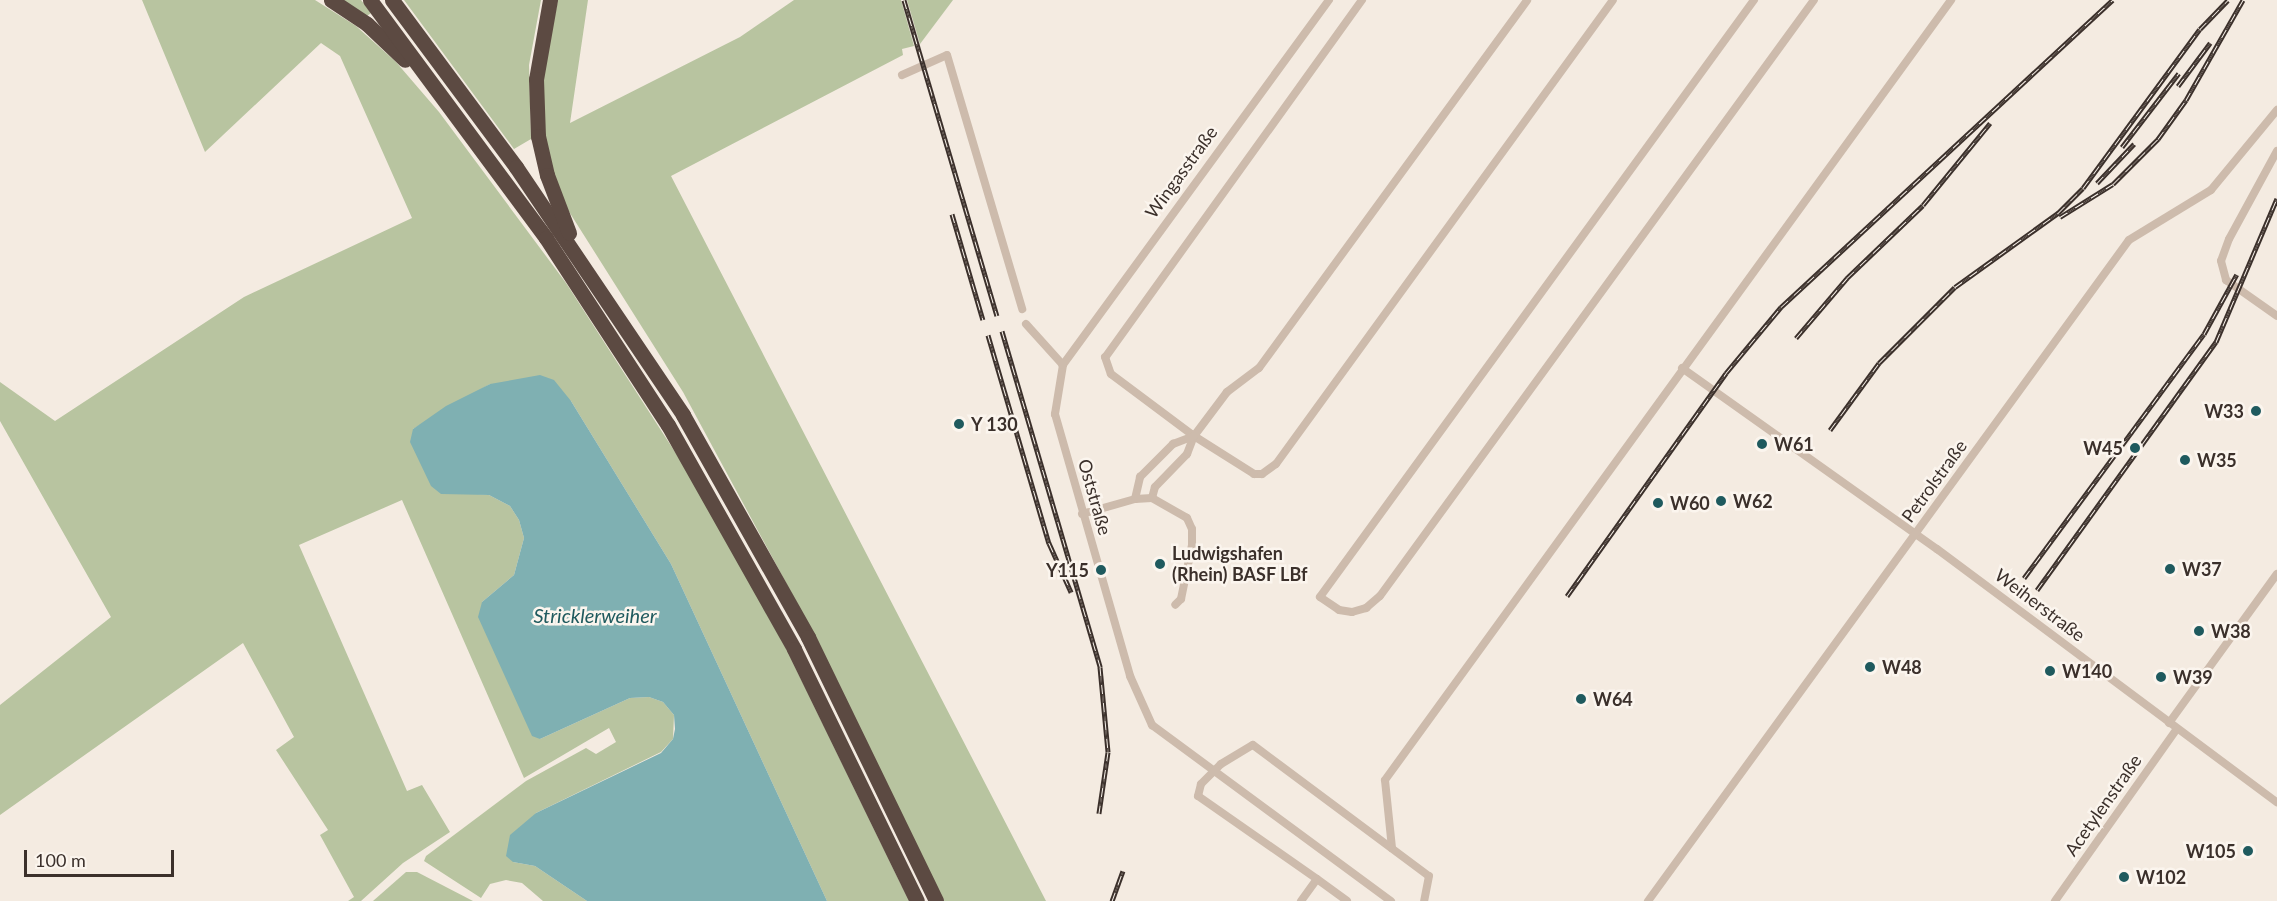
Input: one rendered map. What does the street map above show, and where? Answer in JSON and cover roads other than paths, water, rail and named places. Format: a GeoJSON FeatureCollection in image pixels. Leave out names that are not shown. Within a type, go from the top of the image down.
{"type":"FeatureCollection","features":[{"type":"Feature","properties":{"kind":"highway"},"geometry":{"type":"LineString","coordinates":[[331,0],[367,24],[438,89]]}},
{"type":"Feature","properties":{"kind":"highway"},"geometry":{"type":"LineString","coordinates":[[370,0],[497,169],[591,306],[712,500],[794,649],[917,901]]}},
{"type":"Feature","properties":{"kind":"highway"},"geometry":{"type":"LineString","coordinates":[[392,0],[507,154],[574,250],[683,415],[808,637],[936,901]]}},
{"type":"Feature","properties":{"kind":"highway"},"geometry":{"type":"LineString","coordinates":[[550,0],[536,79],[538,136],[574,250]]}},
{"type":"Feature","properties":{"kind":"street","name":"Wingasstraße"},"geometry":{"type":"LineString","coordinates":[[1063,365],[1329,0]]}},
{"type":"Feature","properties":{"kind":"street"},"geometry":{"type":"LineString","coordinates":[[1362,0],[1108,349],[1105,357],[1111,374],[1246,472],[1262,474],[1276,464],[1613,0]]}},
{"type":"Feature","properties":{"kind":"street"},"geometry":{"type":"LineString","coordinates":[[1152,498],[1155,487],[1187,454],[1194,436],[1227,392],[1259,368],[1527,0]]}},
{"type":"Feature","properties":{"kind":"street"},"geometry":{"type":"LineString","coordinates":[[1754,0],[1320,597],[1339,610],[1352,612],[1366,608],[1380,596],[1814,0]]}},
{"type":"Feature","properties":{"kind":"street"},"geometry":{"type":"LineString","coordinates":[[1392,848],[1385,780],[1951,0]]}},
{"type":"Feature","properties":{"kind":"street"},"geometry":{"type":"LineString","coordinates":[[903,75],[947,55],[1022,309]]}},
{"type":"Feature","properties":{"kind":"street","name":"Petrolstraße"},"geometry":{"type":"LineString","coordinates":[[1648,901],[2129,240],[2211,190],[2277,110]]}},
{"type":"Feature","properties":{"kind":"street"},"geometry":{"type":"LineString","coordinates":[[2277,151],[2229,239],[2221,261],[2226,280],[2277,316]]}},
{"type":"Feature","properties":{"kind":"street"},"geometry":{"type":"LineString","coordinates":[[1026,324],[1063,365]]}},
{"type":"Feature","properties":{"kind":"street","name":"Oststraße"},"geometry":{"type":"LineString","coordinates":[[1063,365],[1054,414],[1134,690],[1152,725],[1391,901]]}},
{"type":"Feature","properties":{"kind":"street","name":"Weiherstraße"},"geometry":{"type":"LineString","coordinates":[[1682,368],[1781,436],[1916,534],[2277,802]]}},
{"type":"Feature","properties":{"kind":"street"},"geometry":{"type":"LineString","coordinates":[[1135,499],[1140,477],[1173,444],[1194,436]]}},
{"type":"Feature","properties":{"kind":"street"},"geometry":{"type":"LineString","coordinates":[[1082,514],[1135,499],[1152,498],[1178,510],[1192,529],[1181,599],[1175,605]]}},
{"type":"Feature","properties":{"kind":"street"},"geometry":{"type":"LineString","coordinates":[[2169,723],[2277,574]]}},
{"type":"Feature","properties":{"kind":"street","name":"Acetylenstraße"},"geometry":{"type":"LineString","coordinates":[[2055,901],[2177,729]]}},
{"type":"Feature","properties":{"kind":"street"},"geometry":{"type":"LineString","coordinates":[[1347,901],[1198,796],[1201,784],[1221,764],[1254,745],[1429,876],[1424,901]]}},
{"type":"Feature","properties":{"kind":"street"},"geometry":{"type":"LineString","coordinates":[[1301,901],[1317,879]]}},
{"type":"Feature","properties":{"kind":"water","name":"Stricklerweiher"},"geometry":{"type":"Polygon","coordinates":[[[540,375],[554,380],[571,401],[671,564],[827,901],[587,901],[535,866],[513,862],[506,856],[510,835],[536,813],[661,753],[673,739],[675,729],[674,715],[663,702],[649,697],[630,698],[540,739],[532,736],[478,617],[482,602],[514,575],[524,538],[519,520],[510,506],[489,495],[441,494],[431,486],[410,442],[413,429],[446,406],[490,384],[540,375]]]}},
{"type":"Feature","properties":{"kind":"railway"},"geometry":{"type":"LineString","coordinates":[[904,0],[997,316]]}},
{"type":"Feature","properties":{"kind":"railway"},"geometry":{"type":"LineString","coordinates":[[1567,596],[1726,373],[1781,307],[2113,0]]}},
{"type":"Feature","properties":{"kind":"railway"},"geometry":{"type":"LineString","coordinates":[[1830,430],[1879,363],[1955,287],[2058,213],[2083,188],[2200,29],[2228,0]]}},
{"type":"Feature","properties":{"kind":"railway"},"geometry":{"type":"LineString","coordinates":[[2060,217],[2113,184],[2158,139],[2186,100],[2243,0]]}},
{"type":"Feature","properties":{"kind":"railway"},"geometry":{"type":"LineString","coordinates":[[2178,86],[2210,43]]}},
{"type":"Feature","properties":{"kind":"railway"},"geometry":{"type":"LineString","coordinates":[[2122,147],[2179,73]]}},
{"type":"Feature","properties":{"kind":"railway"},"geometry":{"type":"LineString","coordinates":[[1796,338],[1847,278],[1923,205],[1990,123]]}},
{"type":"Feature","properties":{"kind":"railway"},"geometry":{"type":"LineString","coordinates":[[2097,183],[2134,144]]}},
{"type":"Feature","properties":{"kind":"railway"},"geometry":{"type":"LineString","coordinates":[[2037,590],[2216,342],[2277,198]]}},
{"type":"Feature","properties":{"kind":"railway"},"geometry":{"type":"LineString","coordinates":[[952,214],[983,320]]}},
{"type":"Feature","properties":{"kind":"railway"},"geometry":{"type":"LineString","coordinates":[[2024,578],[2204,334],[2237,274]]}},
{"type":"Feature","properties":{"kind":"railway"},"geometry":{"type":"LineString","coordinates":[[1002,331],[1100,667],[1108,752],[1099,813]]}},
{"type":"Feature","properties":{"kind":"railway"},"geometry":{"type":"LineString","coordinates":[[988,335],[1049,543],[1071,592]]}},
{"type":"Feature","properties":{"kind":"railway"},"geometry":{"type":"LineString","coordinates":[[1112,901],[1123,871]]}},
{"type":"Feature","properties":{"kind":"place","name":"W33"},"geometry":{"type":"Point","coordinates":[2256,411]}},
{"type":"Feature","properties":{"kind":"place","name":"Y 130"},"geometry":{"type":"Point","coordinates":[959,424]}},
{"type":"Feature","properties":{"kind":"place","name":"W61"},"geometry":{"type":"Point","coordinates":[1762,444]}},
{"type":"Feature","properties":{"kind":"place","name":"W45"},"geometry":{"type":"Point","coordinates":[2135,448]}},
{"type":"Feature","properties":{"kind":"place","name":"W35"},"geometry":{"type":"Point","coordinates":[2185,460]}},
{"type":"Feature","properties":{"kind":"place","name":"W62"},"geometry":{"type":"Point","coordinates":[1721,501]}},
{"type":"Feature","properties":{"kind":"place","name":"W60"},"geometry":{"type":"Point","coordinates":[1658,503]}},
{"type":"Feature","properties":{"kind":"place","name":"Ludwigshafen (Rhein) BASF LBf"},"geometry":{"type":"Point","coordinates":[1160,564]}},
{"type":"Feature","properties":{"kind":"place","name":"W37"},"geometry":{"type":"Point","coordinates":[2170,569]}},
{"type":"Feature","properties":{"kind":"place","name":"Y115"},"geometry":{"type":"Point","coordinates":[1101,570]}},
{"type":"Feature","properties":{"kind":"place","name":"W38"},"geometry":{"type":"Point","coordinates":[2199,631]}},
{"type":"Feature","properties":{"kind":"place","name":"W48"},"geometry":{"type":"Point","coordinates":[1870,667]}},
{"type":"Feature","properties":{"kind":"place","name":"W140"},"geometry":{"type":"Point","coordinates":[2050,671]}},
{"type":"Feature","properties":{"kind":"place","name":"W39"},"geometry":{"type":"Point","coordinates":[2161,677]}},
{"type":"Feature","properties":{"kind":"place","name":"W64"},"geometry":{"type":"Point","coordinates":[1581,699]}},
{"type":"Feature","properties":{"kind":"place","name":"W105"},"geometry":{"type":"Point","coordinates":[2248,851]}},
{"type":"Feature","properties":{"kind":"place","name":"W102"},"geometry":{"type":"Point","coordinates":[2124,877]}}]}
